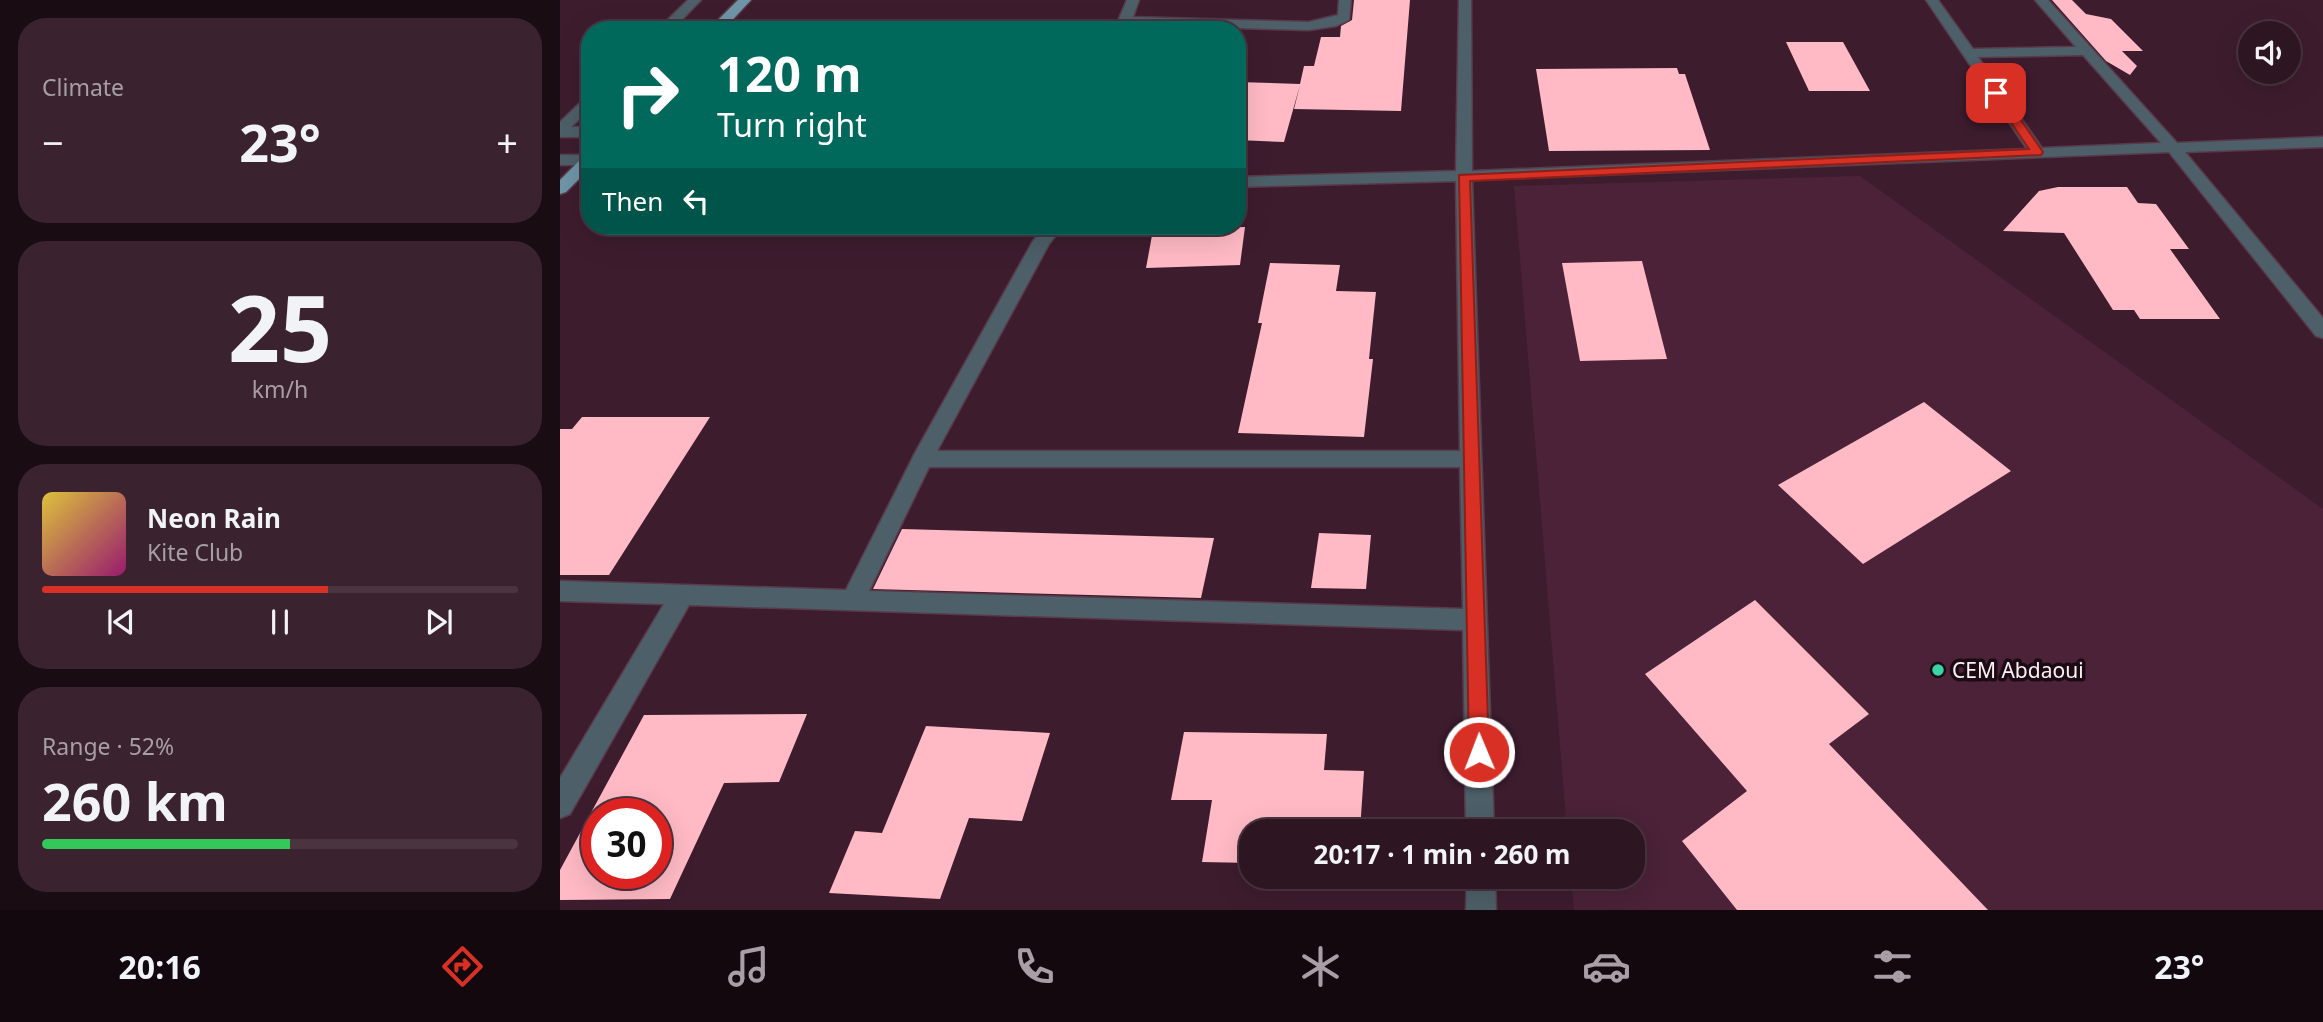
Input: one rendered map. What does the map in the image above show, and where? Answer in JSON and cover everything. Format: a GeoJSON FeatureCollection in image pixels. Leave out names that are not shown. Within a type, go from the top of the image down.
{"type":"FeatureCollection","features":[{"type":"Feature","properties":{"kind":"main road"},"geometry":{"type":"LineString","coordinates":[[724,21],[745,0]]}},
{"type":"Feature","properties":{"kind":"main road"},"geometry":{"type":"LineString","coordinates":[[560,189],[581,168]]}},
{"type":"Feature","properties":{"kind":"street"},"geometry":{"type":"LineString","coordinates":[[673,21],[695,0]]}},
{"type":"Feature","properties":{"kind":"street"},"geometry":{"type":"LineString","coordinates":[[1125,21],[1133,0]]}},
{"type":"Feature","properties":{"kind":"street"},"geometry":{"type":"LineString","coordinates":[[1246,26],[1309,26],[1331,23],[1344,17],[1345,0]]}},
{"type":"Feature","properties":{"kind":"street"},"geometry":{"type":"LineString","coordinates":[[1465,0],[1464,178],[1480,819]]}},
{"type":"Feature","properties":{"kind":"street"},"geometry":{"type":"LineString","coordinates":[[1931,0],[2037,152]]}},
{"type":"Feature","properties":{"kind":"street"},"geometry":{"type":"LineString","coordinates":[[2040,0],[2173,147],[2323,331]]}},
{"type":"Feature","properties":{"kind":"street"},"geometry":{"type":"LineString","coordinates":[[1969,53],[2087,51]]}},
{"type":"Feature","properties":{"kind":"street"},"geometry":{"type":"LineString","coordinates":[[560,131],[581,110]]}},
{"type":"Feature","properties":{"kind":"street"},"geometry":{"type":"LineString","coordinates":[[560,131],[581,132]]}},
{"type":"Feature","properties":{"kind":"street"},"geometry":{"type":"LineString","coordinates":[[1246,182],[1464,178],[2323,142]]}},
{"type":"Feature","properties":{"kind":"street"},"geometry":{"type":"LineString","coordinates":[[560,160],[581,160]]}},
{"type":"Feature","properties":{"kind":"street"},"geometry":{"type":"LineString","coordinates":[[853,600],[922,459],[1047,235]]}},
{"type":"Feature","properties":{"kind":"street"},"geometry":{"type":"LineString","coordinates":[[922,459],[1472,459]]}},
{"type":"Feature","properties":{"kind":"street"},"geometry":{"type":"LineString","coordinates":[[560,591],[1476,620]]}},
{"type":"Feature","properties":{"kind":"street"},"geometry":{"type":"LineString","coordinates":[[560,804],[682,595]]}},
{"type":"Feature","properties":{"kind":"street"},"geometry":{"type":"LineString","coordinates":[[1481,889],[1481,910]]}},
{"type":"Feature","properties":{"kind":"shaded area","name":"CEM Abdaoui"},"geometry":{"type":"Polygon","coordinates":[[[1860,176],[2323,509],[2323,910],[1574,910],[1572,889],[1645,889],[1645,819],[1566,819],[1514,186],[1860,176]]]}},
{"type":"Feature","properties":{"kind":"building"},"geometry":{"type":"Polygon","coordinates":[[[1354,0],[1410,0],[1401,111],[1294,109],[1300,85],[1284,142],[1246,140],[1246,82],[1300,84],[1304,66],[1314,66],[1321,37],[1340,37],[1341,26],[1352,20],[1354,0]]]}},
{"type":"Feature","properties":{"kind":"building"},"geometry":{"type":"Polygon","coordinates":[[[2052,0],[2072,0],[2086,14],[2111,19],[2143,51],[2122,51],[2137,66],[2130,75],[2106,61],[2052,0]]]}},
{"type":"Feature","properties":{"kind":"building"},"geometry":{"type":"Polygon","coordinates":[[[1786,42],[1843,42],[1870,91],[1809,91],[1786,42]]]}},
{"type":"Feature","properties":{"kind":"building"},"geometry":{"type":"Polygon","coordinates":[[[1677,68],[1679,74],[1685,74],[1710,150],[1549,151],[1536,69],[1677,68]]]}},
{"type":"Feature","properties":{"kind":"building"},"geometry":{"type":"Polygon","coordinates":[[[2058,187],[2127,187],[2138,203],[2156,204],[2189,249],[2170,249],[2220,319],[2140,319],[2134,310],[2113,310],[2064,233],[2003,231],[2039,191],[2058,187]]]}},
{"type":"Feature","properties":{"kind":"building"},"geometry":{"type":"Polygon","coordinates":[[[1152,235],[1244,235],[1240,265],[1146,268],[1152,235]]]}},
{"type":"Feature","properties":{"kind":"building"},"geometry":{"type":"Polygon","coordinates":[[[1642,261],[1667,359],[1580,361],[1562,263],[1642,261]]]}},
{"type":"Feature","properties":{"kind":"building"},"geometry":{"type":"Polygon","coordinates":[[[1270,263],[1340,265],[1336,291],[1376,292],[1369,359],[1373,359],[1364,437],[1238,433],[1262,323],[1258,323],[1270,263]]]}},
{"type":"Feature","properties":{"kind":"building"},"geometry":{"type":"Polygon","coordinates":[[[1924,402],[2011,471],[1863,564],[1778,485],[1924,402]]]}},
{"type":"Feature","properties":{"kind":"building"},"geometry":{"type":"Polygon","coordinates":[[[582,417],[710,417],[609,575],[560,575],[560,429],[572,429],[582,417]]]}},
{"type":"Feature","properties":{"kind":"building"},"geometry":{"type":"Polygon","coordinates":[[[902,529],[1214,538],[1201,598],[873,589],[902,529]]]}},
{"type":"Feature","properties":{"kind":"building"},"geometry":{"type":"Polygon","coordinates":[[[1319,533],[1371,535],[1366,589],[1311,588],[1319,533]]]}},
{"type":"Feature","properties":{"kind":"building"},"geometry":{"type":"Polygon","coordinates":[[[1755,600],[1869,714],[1829,744],[1988,910],[1737,910],[1682,841],[1747,791],[1645,674],[1755,600]]]}},
{"type":"Feature","properties":{"kind":"building"},"geometry":{"type":"Polygon","coordinates":[[[807,714],[779,782],[724,783],[670,899],[560,900],[560,870],[581,831],[581,889],[672,889],[672,798],[599,798],[644,715],[807,714]]]}},
{"type":"Feature","properties":{"kind":"building"},"geometry":{"type":"Polygon","coordinates":[[[926,726],[1050,733],[1022,821],[969,818],[940,899],[829,893],[855,831],[882,833],[926,726]]]}},
{"type":"Feature","properties":{"kind":"building"},"geometry":{"type":"Polygon","coordinates":[[[1184,732],[1327,734],[1324,770],[1364,771],[1361,819],[1239,819],[1239,863],[1202,862],[1212,800],[1171,800],[1184,732]]]}},
{"type":"Feature","properties":{"kind":"place","name":"CEM Abdaoui"},"geometry":{"type":"Point","coordinates":[1938,670]}},
{"type":"Feature","properties":{"kind":"route"},"geometry":{"type":"LineString","coordinates":[[1479,752],[1464,178],[2037,152],[1996,93]]}}]}
